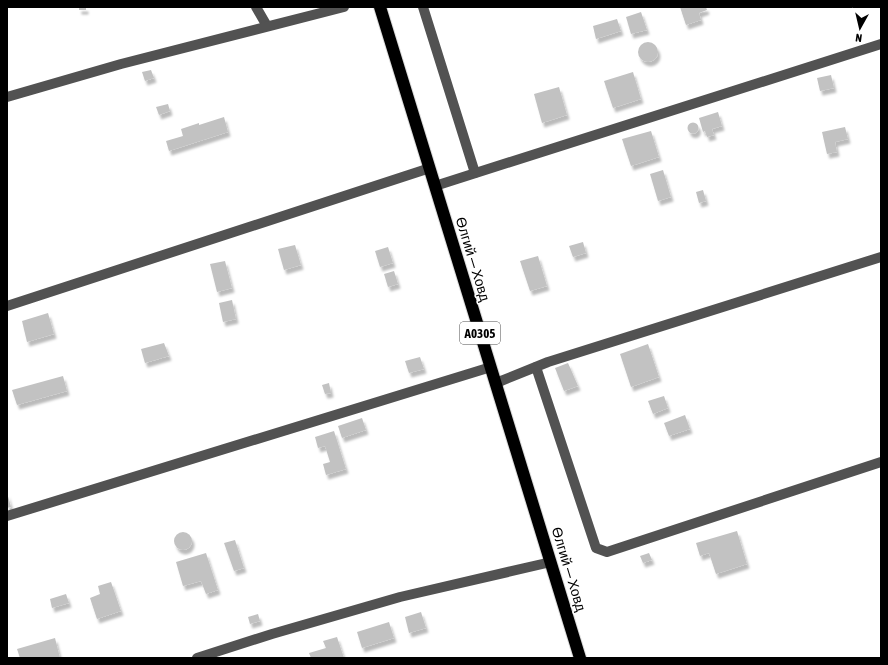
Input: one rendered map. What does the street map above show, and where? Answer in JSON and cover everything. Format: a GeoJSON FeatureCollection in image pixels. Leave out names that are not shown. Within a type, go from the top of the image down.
{"type":"FeatureCollection","features":[{"type":"Feature","properties":{"kind":"highway","name":"Өлгий — Ховд"},"geometry":{"type":"LineString","coordinates":[[380,7],[580,658]]}},
{"type":"Feature","properties":{"kind":"street"},"geometry":{"type":"LineString","coordinates":[[256,7],[267,26]]}},
{"type":"Feature","properties":{"kind":"street"},"geometry":{"type":"LineString","coordinates":[[7,97],[121,64],[344,7]]}},
{"type":"Feature","properties":{"kind":"street"},"geometry":{"type":"LineString","coordinates":[[424,7],[475,173]]}},
{"type":"Feature","properties":{"kind":"street"},"geometry":{"type":"LineString","coordinates":[[435,186],[881,44]]}},
{"type":"Feature","properties":{"kind":"street"},"geometry":{"type":"LineString","coordinates":[[7,306],[430,168]]}},
{"type":"Feature","properties":{"kind":"street"},"geometry":{"type":"LineString","coordinates":[[496,383],[556,359],[881,257]]}},
{"type":"Feature","properties":{"kind":"street"},"geometry":{"type":"LineString","coordinates":[[7,516],[491,367]]}},
{"type":"Feature","properties":{"kind":"street"},"geometry":{"type":"LineString","coordinates":[[536,367],[596,548],[607,552],[881,462]]}},
{"type":"Feature","properties":{"kind":"street"},"geometry":{"type":"LineString","coordinates":[[197,658],[272,634],[400,597],[551,562]]}},
{"type":"Feature","properties":{"kind":"building"},"geometry":{"type":"Polygon","coordinates":[[[79,7],[86,7],[86,10],[79,10],[79,7]]]}},
{"type":"Feature","properties":{"kind":"building"},"geometry":{"type":"Polygon","coordinates":[[[680,7],[706,7],[707,10],[699,13],[701,20],[686,25],[680,7]]]}},
{"type":"Feature","properties":{"kind":"building"},"geometry":{"type":"Polygon","coordinates":[[[641,12],[647,30],[631,34],[626,17],[641,12]]]}},
{"type":"Feature","properties":{"kind":"building"},"geometry":{"type":"Polygon","coordinates":[[[617,19],[621,31],[596,39],[593,26],[617,19]]]}},
{"type":"Feature","properties":{"kind":"building"},"geometry":{"type":"Polygon","coordinates":[[[648,42],[655,45],[658,52],[655,59],[648,62],[641,59],[638,52],[641,45],[648,42]]]}},
{"type":"Feature","properties":{"kind":"building"},"geometry":{"type":"Polygon","coordinates":[[[151,70],[154,78],[145,81],[142,72],[151,70]]]}},
{"type":"Feature","properties":{"kind":"building"},"geometry":{"type":"Polygon","coordinates":[[[633,72],[641,99],[613,108],[604,81],[633,72]]]}},
{"type":"Feature","properties":{"kind":"building"},"geometry":{"type":"Polygon","coordinates":[[[831,75],[834,88],[820,91],[817,78],[831,75]]]}},
{"type":"Feature","properties":{"kind":"building"},"geometry":{"type":"Polygon","coordinates":[[[559,87],[567,115],[542,123],[534,94],[559,87]]]}},
{"type":"Feature","properties":{"kind":"building"},"geometry":{"type":"Polygon","coordinates":[[[168,104],[170,111],[159,115],[156,107],[168,104]]]}},
{"type":"Feature","properties":{"kind":"building"},"geometry":{"type":"Polygon","coordinates":[[[718,112],[722,126],[712,129],[714,135],[707,137],[705,131],[703,132],[699,118],[718,112]]]}},
{"type":"Feature","properties":{"kind":"building"},"geometry":{"type":"Polygon","coordinates":[[[224,117],[228,132],[169,151],[166,141],[183,136],[181,129],[224,117]]]}},
{"type":"Feature","properties":{"kind":"building"},"geometry":{"type":"Polygon","coordinates":[[[693,122],[697,124],[699,128],[697,132],[693,134],[689,132],[687,128],[689,124],[693,122]]]}},
{"type":"Feature","properties":{"kind":"building"},"geometry":{"type":"Polygon","coordinates":[[[845,127],[848,139],[835,142],[837,152],[827,154],[822,132],[845,127]]]}},
{"type":"Feature","properties":{"kind":"building"},"geometry":{"type":"Polygon","coordinates":[[[651,131],[659,157],[631,166],[622,139],[651,131]]]}},
{"type":"Feature","properties":{"kind":"building"},"geometry":{"type":"Polygon","coordinates":[[[663,170],[671,197],[658,201],[650,174],[663,170]]]}},
{"type":"Feature","properties":{"kind":"building"},"geometry":{"type":"Polygon","coordinates":[[[703,190],[706,201],[699,203],[696,192],[703,190]]]}},
{"type":"Feature","properties":{"kind":"building"},"geometry":{"type":"Polygon","coordinates":[[[583,242],[586,253],[573,257],[569,246],[583,242]]]}},
{"type":"Feature","properties":{"kind":"building"},"geometry":{"type":"Polygon","coordinates":[[[295,245],[301,265],[284,270],[278,249],[295,245]]]}},
{"type":"Feature","properties":{"kind":"building"},"geometry":{"type":"Polygon","coordinates":[[[388,247],[393,263],[380,267],[375,251],[388,247]]]}},
{"type":"Feature","properties":{"kind":"building"},"geometry":{"type":"Polygon","coordinates":[[[538,256],[547,286],[530,291],[520,261],[538,256]]]}},
{"type":"Feature","properties":{"kind":"building"},"geometry":{"type":"Polygon","coordinates":[[[225,261],[232,288],[217,292],[210,264],[225,261]]]}},
{"type":"Feature","properties":{"kind":"building"},"geometry":{"type":"Polygon","coordinates":[[[394,271],[398,284],[388,287],[384,274],[394,271]]]}},
{"type":"Feature","properties":{"kind":"building"},"geometry":{"type":"Polygon","coordinates":[[[232,300],[236,319],[223,322],[219,303],[232,300]]]}},
{"type":"Feature","properties":{"kind":"building"},"geometry":{"type":"Polygon","coordinates":[[[48,313],[54,334],[27,342],[22,321],[48,313]]]}},
{"type":"Feature","properties":{"kind":"building"},"geometry":{"type":"Polygon","coordinates":[[[164,343],[169,356],[145,363],[141,349],[164,343]]]}},
{"type":"Feature","properties":{"kind":"building"},"geometry":{"type":"Polygon","coordinates":[[[648,344],[659,377],[631,387],[620,354],[648,344]]]}},
{"type":"Feature","properties":{"kind":"building"},"geometry":{"type":"Polygon","coordinates":[[[420,357],[424,369],[409,373],[405,361],[420,357]]]}},
{"type":"Feature","properties":{"kind":"building"},"geometry":{"type":"Polygon","coordinates":[[[568,363],[578,386],[564,391],[555,368],[568,363]]]}},
{"type":"Feature","properties":{"kind":"building"},"geometry":{"type":"Polygon","coordinates":[[[63,376],[67,391],[17,405],[12,390],[63,376]]]}},
{"type":"Feature","properties":{"kind":"building"},"geometry":{"type":"Polygon","coordinates":[[[329,383],[331,393],[325,394],[322,385],[329,383]]]}},
{"type":"Feature","properties":{"kind":"building"},"geometry":{"type":"Polygon","coordinates":[[[664,396],[668,408],[653,414],[648,401],[664,396]]]}},
{"type":"Feature","properties":{"kind":"building"},"geometry":{"type":"Polygon","coordinates":[[[685,415],[690,429],[669,436],[664,423],[685,415]]]}},
{"type":"Feature","properties":{"kind":"building"},"geometry":{"type":"Polygon","coordinates":[[[362,418],[366,430],[342,438],[338,426],[362,418]]]}},
{"type":"Feature","properties":{"kind":"building"},"geometry":{"type":"Polygon","coordinates":[[[334,431],[346,469],[326,475],[323,464],[330,462],[325,446],[318,448],[315,437],[334,431]]]}},
{"type":"Feature","properties":{"kind":"building"},"geometry":{"type":"Polygon","coordinates":[[[7,493],[11,507],[7,508],[7,493]]]}},
{"type":"Feature","properties":{"kind":"building"},"geometry":{"type":"Polygon","coordinates":[[[737,531],[747,564],[716,574],[709,553],[700,556],[696,543],[737,531]]]}},
{"type":"Feature","properties":{"kind":"building"},"geometry":{"type":"Polygon","coordinates":[[[183,532],[189,535],[192,541],[189,547],[183,550],[177,547],[174,541],[177,535],[183,532]]]}},
{"type":"Feature","properties":{"kind":"building"},"geometry":{"type":"Polygon","coordinates":[[[235,540],[244,568],[234,571],[224,543],[235,540]]]}},
{"type":"Feature","properties":{"kind":"building"},"geometry":{"type":"Polygon","coordinates":[[[206,553],[218,590],[206,594],[201,581],[183,586],[176,562],[206,553]]]}},
{"type":"Feature","properties":{"kind":"building"},"geometry":{"type":"Polygon","coordinates":[[[649,553],[652,560],[643,563],[640,556],[649,553]]]}},
{"type":"Feature","properties":{"kind":"building"},"geometry":{"type":"Polygon","coordinates":[[[111,582],[121,611],[97,619],[90,598],[100,594],[98,586],[111,582]]]}},
{"type":"Feature","properties":{"kind":"building"},"geometry":{"type":"Polygon","coordinates":[[[66,594],[69,603],[52,608],[50,599],[66,594]]]}},
{"type":"Feature","properties":{"kind":"building"},"geometry":{"type":"Polygon","coordinates":[[[421,612],[426,628],[409,633],[405,617],[421,612]]]}},
{"type":"Feature","properties":{"kind":"building"},"geometry":{"type":"Polygon","coordinates":[[[258,614],[260,621],[250,624],[248,617],[258,614]]]}},
{"type":"Feature","properties":{"kind":"building"},"geometry":{"type":"Polygon","coordinates":[[[389,622],[394,638],[362,648],[357,632],[389,622]]]}},
{"type":"Feature","properties":{"kind":"building"},"geometry":{"type":"Polygon","coordinates":[[[337,637],[344,658],[311,658],[309,653],[326,648],[323,641],[337,637]]]}},
{"type":"Feature","properties":{"kind":"building"},"geometry":{"type":"Polygon","coordinates":[[[55,638],[60,658],[20,658],[17,649],[55,638]]]}}]}
